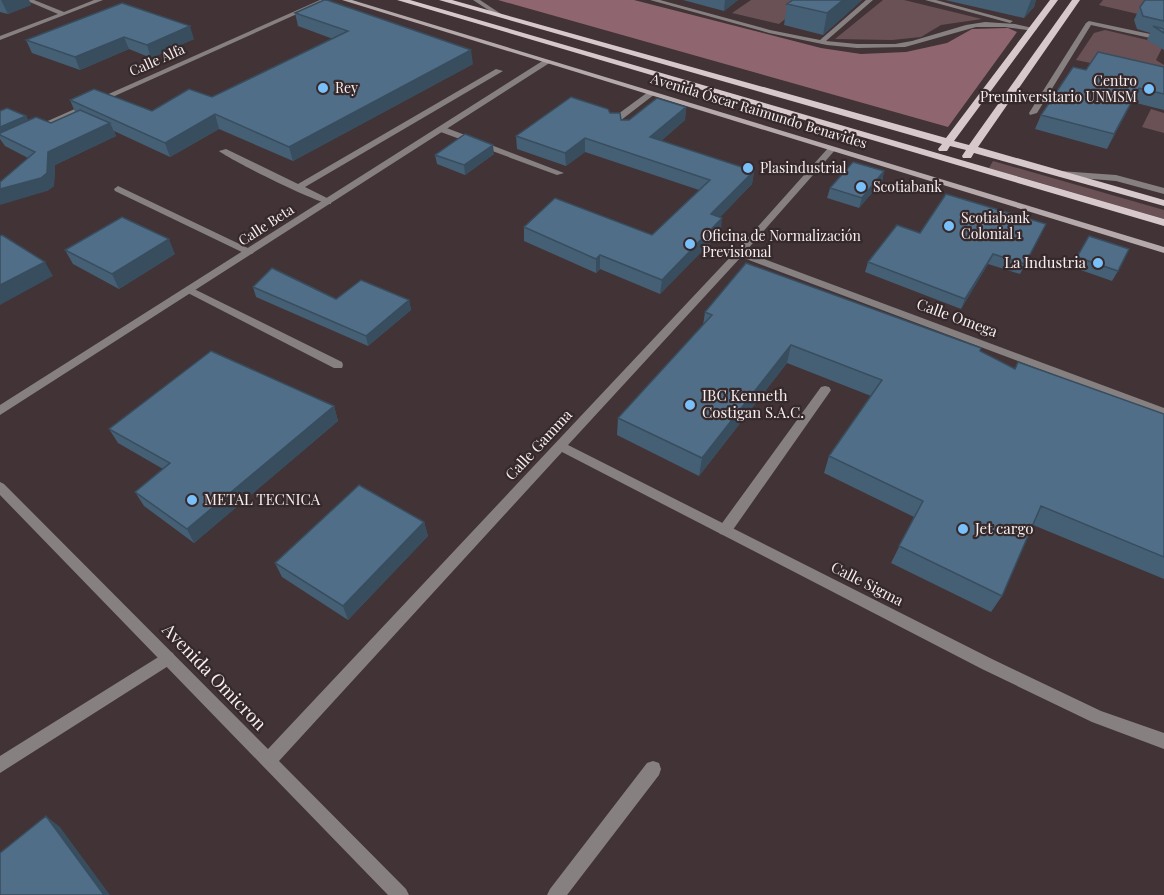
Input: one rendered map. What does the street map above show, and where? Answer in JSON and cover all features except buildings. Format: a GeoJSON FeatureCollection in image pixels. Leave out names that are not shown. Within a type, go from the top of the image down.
{"type":"FeatureCollection","features":[{"type":"Feature","properties":{"kind":"main road","name":"Avenida Óscar Raimundo Benavides"},"geometry":{"type":"LineString","coordinates":[[345,0],[651,94],[661,101],[832,149],[1164,250]]}},
{"type":"Feature","properties":{"kind":"main road","name":"Avenida Óscar Raimundo Benavides"},"geometry":{"type":"LineString","coordinates":[[401,0],[1164,223]]}},
{"type":"Feature","properties":{"kind":"main road","name":"Avenida Óscar Raimundo Benavides"},"geometry":{"type":"LineString","coordinates":[[443,0],[1164,203]]}},
{"type":"Feature","properties":{"kind":"main road"},"geometry":{"type":"LineString","coordinates":[[938,156],[1054,0]]}},
{"type":"Feature","properties":{"kind":"main road"},"geometry":{"type":"LineString","coordinates":[[962,164],[1076,0]]}},
{"type":"Feature","properties":{"kind":"street"},"geometry":{"type":"LineString","coordinates":[[28,0],[64,14]]}},
{"type":"Feature","properties":{"kind":"street"},"geometry":{"type":"LineString","coordinates":[[0,38],[100,0]]}},
{"type":"Feature","properties":{"kind":"street","name":"Calle Alfa"},"geometry":{"type":"LineString","coordinates":[[33,130],[326,0]]}},
{"type":"Feature","properties":{"kind":"street"},"geometry":{"type":"LineString","coordinates":[[476,0],[501,16]]}},
{"type":"Feature","properties":{"kind":"street"},"geometry":{"type":"LineString","coordinates":[[653,0],[821,42],[888,47],[913,45],[956,29],[978,25],[1034,29]]}},
{"type":"Feature","properties":{"kind":"street"},"geometry":{"type":"LineString","coordinates":[[821,42],[870,0]]}},
{"type":"Feature","properties":{"kind":"street"},"geometry":{"type":"LineString","coordinates":[[928,0],[1004,18],[1022,27]]}},
{"type":"Feature","properties":{"kind":"street"},"geometry":{"type":"LineString","coordinates":[[1033,113],[1089,23],[1164,39]]}},
{"type":"Feature","properties":{"kind":"street","name":"Calle Beta"},"geometry":{"type":"LineString","coordinates":[[0,411],[546,62]]}},
{"type":"Feature","properties":{"kind":"street"},"geometry":{"type":"LineString","coordinates":[[297,188],[499,71]]}},
{"type":"Feature","properties":{"kind":"street"},"geometry":{"type":"LineString","coordinates":[[613,122],[651,94]]}},
{"type":"Feature","properties":{"kind":"street"},"geometry":{"type":"LineString","coordinates":[[441,129],[560,173]]}},
{"type":"Feature","properties":{"kind":"street","name":"Calle Gamma"},"geometry":{"type":"LineString","coordinates":[[268,761],[739,253],[832,149]]}},
{"type":"Feature","properties":{"kind":"street"},"geometry":{"type":"LineString","coordinates":[[223,151],[328,202]]}},
{"type":"Feature","properties":{"kind":"street"},"geometry":{"type":"LineString","coordinates":[[1060,174],[1116,177],[1164,191]]}},
{"type":"Feature","properties":{"kind":"street"},"geometry":{"type":"LineString","coordinates":[[118,189],[249,252]]}},
{"type":"Feature","properties":{"kind":"street","name":"Calle Omega"},"geometry":{"type":"LineString","coordinates":[[739,253],[1164,412]]}},
{"type":"Feature","properties":{"kind":"street"},"geometry":{"type":"LineString","coordinates":[[190,290],[338,365]]}},
{"type":"Feature","properties":{"kind":"street"},"geometry":{"type":"LineString","coordinates":[[725,530],[825,390]]}},
{"type":"Feature","properties":{"kind":"street","name":"Calle Sigma"},"geometry":{"type":"LineString","coordinates":[[560,446],[1087,712],[1164,741]]}},
{"type":"Feature","properties":{"kind":"street","name":"Avenida Omicron"},"geometry":{"type":"LineString","coordinates":[[0,487],[400,895]]}},
{"type":"Feature","properties":{"kind":"street"},"geometry":{"type":"LineString","coordinates":[[0,765],[168,658]]}},
{"type":"Feature","properties":{"kind":"street"},"geometry":{"type":"LineString","coordinates":[[556,895],[653,769]]}},
{"type":"Feature","properties":{"kind":"shaded area"},"geometry":{"type":"Polygon","coordinates":[[[498,0],[634,0],[821,48],[861,54],[906,52],[947,43],[972,29],[1008,28],[1017,32],[948,127],[498,0]]]}},
{"type":"Feature","properties":{"kind":"shaded area"},"geometry":{"type":"Polygon","coordinates":[[[751,0],[809,0],[779,24],[732,13],[751,0]]]}},
{"type":"Feature","properties":{"kind":"shaded area"},"geometry":{"type":"Polygon","coordinates":[[[883,0],[904,0],[982,19],[941,25],[921,37],[892,40],[835,39],[883,0]]]}},
{"type":"Feature","properties":{"kind":"shaded area"},"geometry":{"type":"Polygon","coordinates":[[[1103,0],[1154,0],[1142,15],[1099,5],[1103,0]]]}},
{"type":"Feature","properties":{"kind":"shaded area"},"geometry":{"type":"Polygon","coordinates":[[[1105,30],[1164,44],[1156,60],[1164,65],[1164,78],[1076,60],[1094,33],[1105,30]]]}},
{"type":"Feature","properties":{"kind":"shaded area"},"geometry":{"type":"Polygon","coordinates":[[[1151,109],[1164,113],[1164,133],[1142,127],[1151,109]]]}},
{"type":"Feature","properties":{"kind":"shaded area"},"geometry":{"type":"Polygon","coordinates":[[[993,161],[1164,210],[1164,219],[989,168],[993,161]]]}},
{"type":"Feature","properties":{"kind":"place","name":"Rey"},"geometry":{"type":"Point","coordinates":[323,88]}},
{"type":"Feature","properties":{"kind":"place","name":"Centro Preuniversitario UNMSM"},"geometry":{"type":"Point","coordinates":[1149,89]}},
{"type":"Feature","properties":{"kind":"place","name":"Plasindustrial"},"geometry":{"type":"Point","coordinates":[748,168]}},
{"type":"Feature","properties":{"kind":"place","name":"Scotiabank"},"geometry":{"type":"Point","coordinates":[861,187]}},
{"type":"Feature","properties":{"kind":"place","name":"Scotiabank Colonial 1"},"geometry":{"type":"Point","coordinates":[949,226]}},
{"type":"Feature","properties":{"kind":"place","name":"Oficina de Normalización Previsional"},"geometry":{"type":"Point","coordinates":[690,244]}},
{"type":"Feature","properties":{"kind":"place","name":"La Industria"},"geometry":{"type":"Point","coordinates":[1098,263]}},
{"type":"Feature","properties":{"kind":"place","name":"IBC Kenneth Costigan S.A.C."},"geometry":{"type":"Point","coordinates":[690,405]}},
{"type":"Feature","properties":{"kind":"place","name":"METAL TECNICA"},"geometry":{"type":"Point","coordinates":[192,500]}},
{"type":"Feature","properties":{"kind":"place","name":"Jet cargo"},"geometry":{"type":"Point","coordinates":[963,529]}}]}
